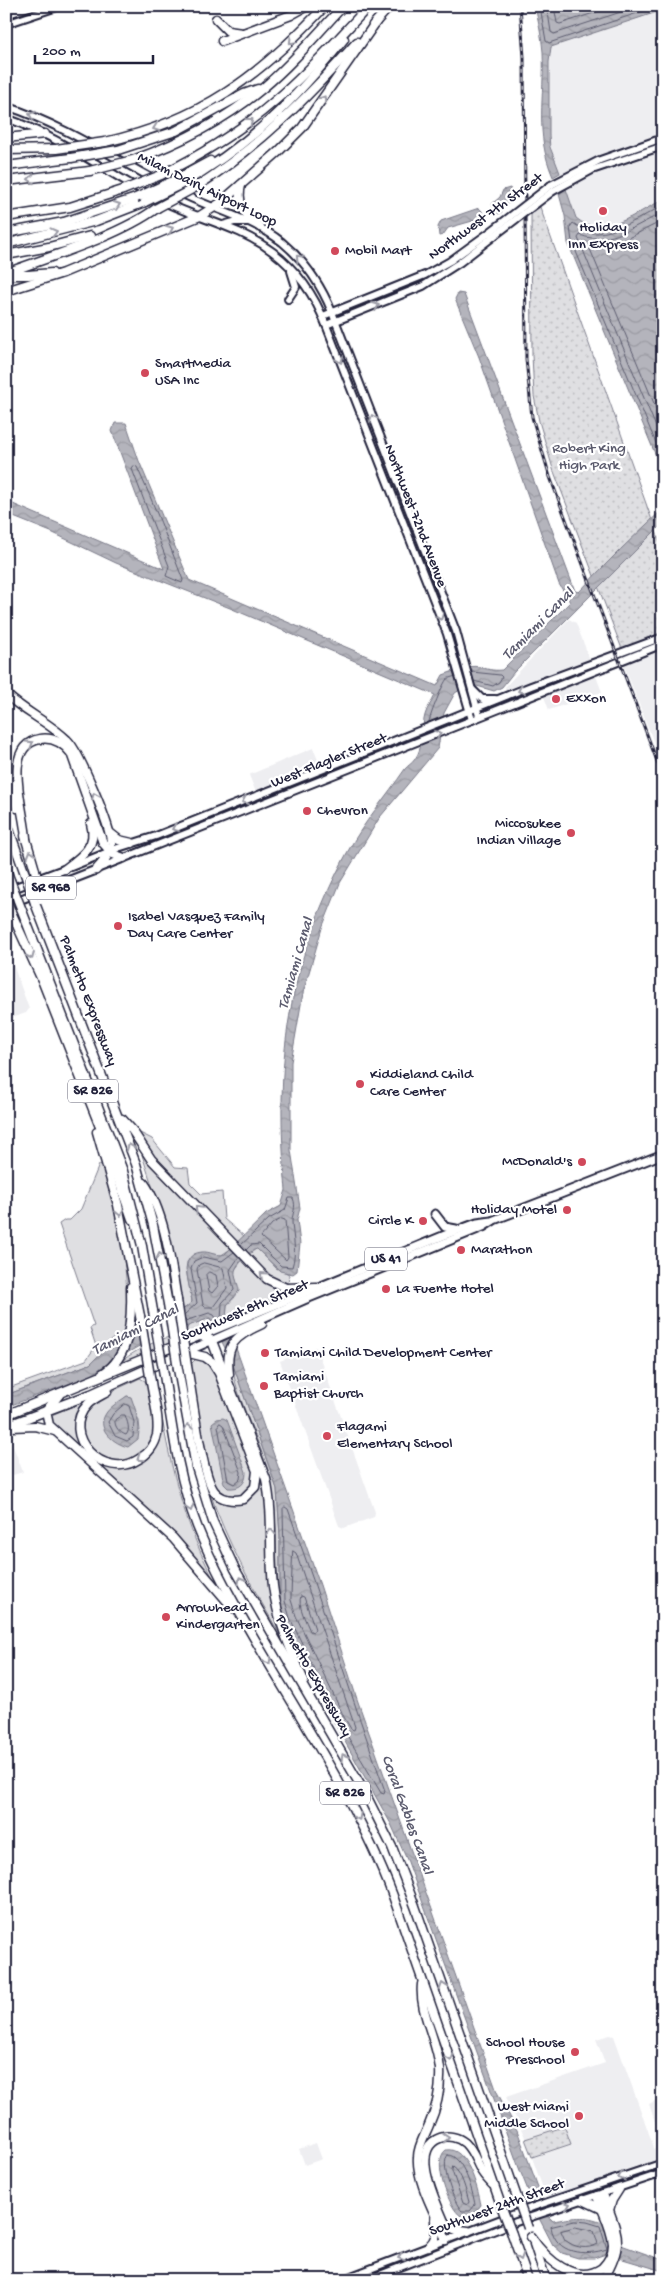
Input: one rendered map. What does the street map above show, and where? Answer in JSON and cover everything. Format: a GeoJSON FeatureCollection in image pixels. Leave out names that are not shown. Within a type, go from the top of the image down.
{"type":"FeatureCollection","features":[{"type":"Feature","properties":{"kind":"highway"},"geometry":{"type":"LineString","coordinates":[[222,41],[291,15],[307,6]]}},
{"type":"Feature","properties":{"kind":"highway"},"geometry":{"type":"LineString","coordinates":[[6,150],[56,149],[105,142],[160,126],[224,95],[270,61],[325,6]]}},
{"type":"Feature","properties":{"kind":"highway"},"geometry":{"type":"LineString","coordinates":[[6,181],[44,178],[90,171],[133,160],[175,143],[214,122],[265,87],[343,6]]}},
{"type":"Feature","properties":{"kind":"highway"},"geometry":{"type":"LineString","coordinates":[[6,244],[89,223],[145,202],[236,145],[292,100],[316,74],[370,6]]}},
{"type":"Feature","properties":{"kind":"highway"},"geometry":{"type":"LineString","coordinates":[[6,217],[70,207],[123,190],[161,174],[216,145],[260,114],[288,89],[370,6]]}},
{"type":"Feature","properties":{"kind":"highway"},"geometry":{"type":"LineString","coordinates":[[6,254],[76,240],[157,208],[196,188],[240,157],[276,128],[305,100],[390,6]]}},
{"type":"Feature","properties":{"kind":"highway"},"geometry":{"type":"LineString","coordinates":[[216,19],[228,31],[244,33]]}},
{"type":"Feature","properties":{"kind":"highway"},"geometry":{"type":"LineString","coordinates":[[6,291],[63,273],[200,216],[214,207],[278,152],[302,128],[376,22]]}},
{"type":"Feature","properties":{"kind":"highway"},"geometry":{"type":"LineString","coordinates":[[6,166],[118,150],[176,131],[244,94],[265,87]]}},
{"type":"Feature","properties":{"kind":"highway"},"geometry":{"type":"LineString","coordinates":[[6,138],[45,134]]}},
{"type":"Feature","properties":{"kind":"highway"},"geometry":{"type":"LineString","coordinates":[[6,161],[55,160]]}},
{"type":"Feature","properties":{"kind":"highway"},"geometry":{"type":"LineString","coordinates":[[6,233],[20,232],[64,222],[176,183]]}},
{"type":"Feature","properties":{"kind":"highway"},"geometry":{"type":"LineString","coordinates":[[241,184],[239,196],[241,207],[260,227]]}},
{"type":"Feature","properties":{"kind":"highway"},"geometry":{"type":"LineString","coordinates":[[6,274],[111,233],[145,217],[157,208]]}},
{"type":"Feature","properties":{"kind":"highway"},"geometry":{"type":"LineString","coordinates":[[6,274],[48,273],[88,262]]}},
{"type":"Feature","properties":{"kind":"highway"},"geometry":{"type":"LineString","coordinates":[[6,694],[27,712],[63,736],[72,745],[81,760],[111,842],[110,851],[106,859],[96,870]]}},
{"type":"Feature","properties":{"kind":"highway"},"geometry":{"type":"LineString","coordinates":[[26,839],[15,767],[20,753],[33,742],[49,739],[58,742],[68,750],[73,758],[103,843],[116,856],[124,858]]}},
{"type":"Feature","properties":{"kind":"highway"},"geometry":{"type":"LineString","coordinates":[[6,768],[35,870],[38,902]]}},
{"type":"Feature","properties":{"kind":"highway"},"geometry":{"type":"LineString","coordinates":[[65,869],[85,853],[93,841],[90,810]]}},
{"type":"Feature","properties":{"kind":"highway","name":"Palmetto Expressway"},"geometry":{"type":"LineString","coordinates":[[6,821],[141,1179],[155,1233],[196,1467],[213,1522],[239,1577],[369,1801],[402,1873],[546,2280]]}},
{"type":"Feature","properties":{"kind":"highway"},"geometry":{"type":"LineString","coordinates":[[108,830],[119,840],[132,843]]}},
{"type":"Feature","properties":{"kind":"highway","name":"Palmetto Expressway"},"geometry":{"type":"LineString","coordinates":[[6,869],[115,1148],[128,1186],[142,1246],[178,1461],[189,1504],[206,1548],[243,1619],[348,1798],[386,1878],[528,2280]]}},
{"type":"Feature","properties":{"kind":"highway"},"geometry":{"type":"LineString","coordinates":[[6,899],[42,980],[102,1132],[142,1246]]}},
{"type":"Feature","properties":{"kind":"highway"},"geometry":{"type":"LineString","coordinates":[[82,1082],[114,1186],[140,1316],[157,1422],[155,1440],[148,1452],[138,1460],[125,1465],[100,1461],[89,1453],[81,1439],[79,1424],[87,1405],[116,1388],[119,1382]]}},
{"type":"Feature","properties":{"kind":"highway"},"geometry":{"type":"LineString","coordinates":[[118,1115],[132,1130],[150,1159],[267,1279],[280,1286],[302,1289],[316,1287]]}},
{"type":"Feature","properties":{"kind":"highway"},"geometry":{"type":"LineString","coordinates":[[141,1179],[151,1192],[160,1220],[177,1300],[187,1366],[200,1442],[212,1486],[217,1495],[226,1499],[243,1498],[255,1487],[257,1471],[219,1373],[214,1365],[205,1357],[194,1354],[180,1354]]}},
{"type":"Feature","properties":{"kind":"highway"},"geometry":{"type":"LineString","coordinates":[[87,1383],[117,1362],[124,1347],[130,1322],[130,1263]]}},
{"type":"Feature","properties":{"kind":"highway"},"geometry":{"type":"LineString","coordinates":[[231,1386],[228,1358],[233,1330],[262,1324]]}},
{"type":"Feature","properties":{"kind":"highway"},"geometry":{"type":"LineString","coordinates":[[199,1336],[215,1339],[267,1486],[272,1584],[277,1609],[318,1712]]}},
{"type":"Feature","properties":{"kind":"highway","name":"Southwest 8th Street"},"geometry":{"type":"LineString","coordinates":[[6,1415],[199,1336]]}},
{"type":"Feature","properties":{"kind":"highway","name":"Southwest 8th Street"},"geometry":{"type":"LineString","coordinates":[[6,1426],[119,1382],[180,1354]]}},
{"type":"Feature","properties":{"kind":"highway"},"geometry":{"type":"LineString","coordinates":[[59,1394],[46,1411],[47,1422],[174,1538],[243,1619]]}},
{"type":"Feature","properties":{"kind":"highway"},"geometry":{"type":"LineString","coordinates":[[6,1426],[35,1426],[56,1432]]}},
{"type":"Feature","properties":{"kind":"highway"},"geometry":{"type":"LineString","coordinates":[[422,1979],[420,1998],[437,2056],[440,2084],[435,2111],[419,2150],[418,2164],[435,2215],[448,2239]]}},
{"type":"Feature","properties":{"kind":"highway"},"geometry":{"type":"LineString","coordinates":[[448,2239],[424,2164],[426,2149],[434,2140],[450,2136],[462,2140],[471,2150],[482,2172],[495,2188]]}},
{"type":"Feature","properties":{"kind":"highway"},"geometry":{"type":"LineString","coordinates":[[606,2210],[619,2189]]}},
{"type":"Feature","properties":{"kind":"highway"},"geometry":{"type":"LineString","coordinates":[[600,2195],[615,2241],[612,2259],[603,2280]]}},
{"type":"Feature","properties":{"kind":"highway"},"geometry":{"type":"LineString","coordinates":[[583,2200],[606,2210]]}},
{"type":"Feature","properties":{"kind":"highway"},"geometry":{"type":"LineString","coordinates":[[429,2246],[434,2242],[437,2234],[435,2215]]}},
{"type":"Feature","properties":{"kind":"highway"},"geometry":{"type":"LineString","coordinates":[[444,2222],[454,2229],[468,2231]]}},
{"type":"Feature","properties":{"kind":"highway"},"geometry":{"type":"LineString","coordinates":[[531,2237],[553,2263],[568,2275],[590,2275],[612,2259]]}},
{"type":"Feature","properties":{"kind":"main road"},"geometry":{"type":"LineString","coordinates":[[6,24],[60,6]]}},
{"type":"Feature","properties":{"kind":"main road"},"geometry":{"type":"LineString","coordinates":[[6,15],[30,7],[30,16]]}},
{"type":"Feature","properties":{"kind":"main road","name":"Milam Dairy Airport Loop"},"geometry":{"type":"LineString","coordinates":[[6,106],[63,128],[178,192],[260,227],[292,251],[314,277],[336,321]]}},
{"type":"Feature","properties":{"kind":"main road","name":"Milam Dairy Airport Loop"},"geometry":{"type":"LineString","coordinates":[[6,118],[45,134],[152,196],[224,225],[264,245],[290,267],[307,288],[323,316]]}},
{"type":"Feature","properties":{"kind":"main road","name":"Northwest 7th Street"},"geometry":{"type":"LineString","coordinates":[[326,324],[423,286],[454,267],[492,234],[552,188],[600,160],[663,138]]}},
{"type":"Feature","properties":{"kind":"main road","name":"Northwest 7th Street"},"geometry":{"type":"LineString","coordinates":[[552,188],[592,170],[663,146]]}},
{"type":"Feature","properties":{"kind":"main road"},"geometry":{"type":"LineString","coordinates":[[224,225],[249,221]]}},
{"type":"Feature","properties":{"kind":"main road","name":"Northwest 7th Street"},"geometry":{"type":"LineString","coordinates":[[323,316],[425,275],[492,234]]}},
{"type":"Feature","properties":{"kind":"main road"},"geometry":{"type":"LineString","coordinates":[[288,299],[296,287],[290,267]]}},
{"type":"Feature","properties":{"kind":"main road"},"geometry":{"type":"LineString","coordinates":[[307,288],[314,277]]}},
{"type":"Feature","properties":{"kind":"main road","name":"Northwest 72nd Avenue"},"geometry":{"type":"LineString","coordinates":[[323,316],[447,634],[472,720]]}},
{"type":"Feature","properties":{"kind":"main road","name":"Northwest 72nd Avenue"},"geometry":{"type":"LineString","coordinates":[[336,321],[456,631],[479,716]]}},
{"type":"Feature","properties":{"kind":"main road"},"geometry":{"type":"LineString","coordinates":[[353,392],[362,389]]}},
{"type":"Feature","properties":{"kind":"main road"},"geometry":{"type":"LineString","coordinates":[[373,444],[382,441]]}},
{"type":"Feature","properties":{"kind":"main road"},"geometry":{"type":"LineString","coordinates":[[393,496],[402,492]]}},
{"type":"Feature","properties":{"kind":"main road"},"geometry":{"type":"LineString","coordinates":[[414,548],[422,545]]}},
{"type":"Feature","properties":{"kind":"main road"},"geometry":{"type":"LineString","coordinates":[[434,600],[443,596]]}},
{"type":"Feature","properties":{"kind":"main road"},"geometry":{"type":"LineString","coordinates":[[447,634],[456,631]]}},
{"type":"Feature","properties":{"kind":"main road","name":"West Flagler Street"},"geometry":{"type":"LineString","coordinates":[[6,892],[201,818],[500,699],[660,641]]}},
{"type":"Feature","properties":{"kind":"main road","name":"West Flagler Street"},"geometry":{"type":"LineString","coordinates":[[9,908],[124,858],[472,720],[660,641]]}},
{"type":"Feature","properties":{"kind":"main road"},"geometry":{"type":"LineString","coordinates":[[473,690],[483,699],[500,699]]}},
{"type":"Feature","properties":{"kind":"main road"},"geometry":{"type":"LineString","coordinates":[[348,768],[354,763],[356,756]]}},
{"type":"Feature","properties":{"kind":"main road"},"geometry":{"type":"LineString","coordinates":[[197,829],[201,818]]}},
{"type":"Feature","properties":{"kind":"main road"},"geometry":{"type":"LineString","coordinates":[[141,852],[149,838]]}},
{"type":"Feature","properties":{"kind":"main road","name":"Southwest 8th Street"},"geometry":{"type":"LineString","coordinates":[[199,1336],[215,1330],[233,1330],[283,1300],[477,1223],[494,1220],[663,1154]]}},
{"type":"Feature","properties":{"kind":"main road"},"geometry":{"type":"LineString","coordinates":[[435,1214],[445,1227],[459,1230]]}},
{"type":"Feature","properties":{"kind":"main road","name":"Southwest 8th Street"},"geometry":{"type":"LineString","coordinates":[[180,1354],[304,1300],[483,1228],[494,1220]]}},
{"type":"Feature","properties":{"kind":"main road"},"geometry":{"type":"LineString","coordinates":[[349,1282],[354,1272]]}},
{"type":"Feature","properties":{"kind":"main road"},"geometry":{"type":"LineString","coordinates":[[283,1300],[304,1300]]}},
{"type":"Feature","properties":{"kind":"main road"},"geometry":{"type":"LineString","coordinates":[[262,1324],[304,1300]]}},
{"type":"Feature","properties":{"kind":"main road","name":"Southwest 24th Street"},"geometry":{"type":"LineString","coordinates":[[341,2280],[533,2207],[663,2163]]}},
{"type":"Feature","properties":{"kind":"main road","name":"Southwest 24th Street"},"geometry":{"type":"LineString","coordinates":[[367,2280],[536,2216],[663,2173]]}},
{"type":"Feature","properties":{"kind":"main road"},"geometry":{"type":"LineString","coordinates":[[597,2185],[600,2195]]}},
{"type":"Feature","properties":{"kind":"main road"},"geometry":{"type":"LineString","coordinates":[[448,2239],[451,2248]]}},
{"type":"Feature","properties":{"kind":"shaded area"},"geometry":{"type":"Polygon","coordinates":[[[663,10],[663,134],[598,156],[560,175],[554,161],[549,135],[549,62],[551,47],[663,10]]]}},
{"type":"Feature","properties":{"kind":"shaded area"},"geometry":{"type":"Polygon","coordinates":[[[663,148],[663,200],[626,219],[603,227],[591,227],[576,218],[565,187],[590,173],[663,148]]]}},
{"type":"Feature","properties":{"kind":"shaded area"},"geometry":{"type":"Polygon","coordinates":[[[569,619],[576,623],[602,692],[549,710],[537,678],[506,690],[505,687],[569,619]]]}},
{"type":"Feature","properties":{"kind":"shaded area"},"geometry":{"type":"Polygon","coordinates":[[[663,647],[663,766],[623,663],[663,647]]]}},
{"type":"Feature","properties":{"kind":"shaded area"},"geometry":{"type":"Polygon","coordinates":[[[313,748],[321,767],[263,790],[255,790],[249,775],[313,748]]]}},
{"type":"Feature","properties":{"kind":"shaded area"},"geometry":{"type":"Polygon","coordinates":[[[6,945],[29,1009],[26,1013],[6,1020],[6,945]]]}},
{"type":"Feature","properties":{"kind":"shaded area","name":"Flagami Elementary School"},"geometry":{"type":"Polygon","coordinates":[[[316,1347],[375,1512],[374,1517],[344,1528],[339,1526],[280,1361],[316,1347]]]}},
{"type":"Feature","properties":{"kind":"shaded area"},"geometry":{"type":"Polygon","coordinates":[[[6,1431],[23,1472],[6,1477],[6,1431]]]}},
{"type":"Feature","properties":{"kind":"shaded area","name":"West Miami Middle School"},"geometry":{"type":"Polygon","coordinates":[[[610,2035],[614,2036],[657,2156],[653,2162],[550,2197],[545,2194],[524,2135],[506,2097],[605,2063],[596,2039],[610,2035]]]}},
{"type":"Feature","properties":{"kind":"shaded area"},"geometry":{"type":"Polygon","coordinates":[[[663,2097],[663,2146],[649,2104],[663,2097]]]}},
{"type":"Feature","properties":{"kind":"shaded area"},"geometry":{"type":"Polygon","coordinates":[[[316,2143],[322,2159],[305,2165],[299,2149],[316,2143]]]}},
{"type":"Feature","properties":{"kind":"green space","name":"Robert King High Park"},"geometry":{"type":"Polygon","coordinates":[[[540,207],[663,551],[663,632],[622,649],[553,469],[534,396],[531,213],[540,207]]]}},
{"type":"Feature","properties":{"kind":"green space"},"geometry":{"type":"Polygon","coordinates":[[[136,1131],[152,1139],[175,1167],[188,1168],[190,1183],[201,1194],[222,1192],[224,1219],[244,1236],[236,1244],[158,1164],[136,1131]]]}},
{"type":"Feature","properties":{"kind":"green space"},"geometry":{"type":"Polygon","coordinates":[[[144,1154],[232,1248],[220,1256],[198,1253],[187,1262],[186,1269],[192,1302],[187,1307],[114,1338],[107,1343],[101,1353],[90,1364],[6,1395],[6,1389],[86,1360],[96,1346],[90,1328],[94,1326],[59,1224],[65,1220],[70,1220],[81,1209],[99,1165],[103,1164],[121,1241],[126,1281],[127,1321],[137,1324],[180,1304],[163,1219],[142,1155],[144,1154]]]}},
{"type":"Feature","properties":{"kind":"green space"},"geometry":{"type":"Polygon","coordinates":[[[257,1248],[276,1268],[289,1274],[288,1286],[273,1280],[247,1256],[257,1248]]]}},
{"type":"Feature","properties":{"kind":"green space"},"geometry":{"type":"Polygon","coordinates":[[[243,1259],[261,1277],[292,1290],[226,1320],[227,1305],[238,1290],[234,1271],[243,1259]]]}},
{"type":"Feature","properties":{"kind":"green space"},"geometry":{"type":"Polygon","coordinates":[[[210,1318],[214,1326],[114,1369],[137,1351],[157,1341],[186,1332],[188,1326],[210,1318]]]}},
{"type":"Feature","properties":{"kind":"green space"},"geometry":{"type":"Polygon","coordinates":[[[198,1357],[213,1368],[217,1376],[253,1470],[253,1479],[250,1486],[240,1495],[226,1495],[214,1484],[201,1429],[190,1365],[198,1357]]]}},
{"type":"Feature","properties":{"kind":"green space"},"geometry":{"type":"Polygon","coordinates":[[[231,1359],[277,1489],[280,1536],[280,1601],[275,1512],[271,1483],[262,1452],[238,1391],[231,1359]]]}},
{"type":"Feature","properties":{"kind":"green space"},"geometry":{"type":"Polygon","coordinates":[[[140,1378],[148,1383],[155,1419],[154,1433],[149,1446],[129,1460],[105,1459],[87,1445],[82,1434],[81,1423],[86,1412],[97,1401],[140,1378]],[[127,1396],[109,1410],[140,1431],[139,1421],[130,1397],[127,1396]]]}},
{"type":"Feature","properties":{"kind":"green space"},"geometry":{"type":"Polygon","coordinates":[[[155,1378],[164,1430],[176,1481],[191,1529],[213,1578],[211,1579],[96,1463],[117,1468],[129,1467],[157,1441],[153,1381],[155,1378]]]}},
{"type":"Feature","properties":{"kind":"green space"},"geometry":{"type":"Polygon","coordinates":[[[85,1401],[87,1402],[82,1408],[79,1441],[84,1453],[50,1422],[49,1416],[85,1401]]]}},
{"type":"Feature","properties":{"kind":"green space"},"geometry":{"type":"Polygon","coordinates":[[[260,1484],[263,1484],[266,1501],[269,1573],[284,1637],[282,1638],[251,1584],[224,1529],[209,1490],[226,1503],[238,1503],[249,1498],[260,1484]]]}},
{"type":"Feature","properties":{"kind":"green space"},"geometry":{"type":"Polygon","coordinates":[[[563,2127],[571,2144],[532,2157],[525,2139],[563,2127]]]}},
{"type":"Feature","properties":{"kind":"water"},"geometry":{"type":"Polygon","coordinates":[[[535,6],[663,6],[663,10],[551,47],[549,62],[549,135],[550,147],[560,173],[553,177],[547,161],[542,130],[543,52],[535,6]]]}},
{"type":"Feature","properties":{"kind":"water"},"geometry":{"type":"Polygon","coordinates":[[[510,188],[512,196],[509,203],[504,204],[501,213],[496,214],[492,204],[500,197],[503,190],[510,188]]]}},
{"type":"Feature","properties":{"kind":"water"},"geometry":{"type":"Polygon","coordinates":[[[566,189],[576,218],[586,224],[597,227],[620,222],[663,200],[663,473],[568,243],[565,216],[559,194],[566,189]]]}},
{"type":"Feature","properties":{"kind":"water"},"geometry":{"type":"Polygon","coordinates":[[[479,208],[482,211],[483,218],[448,228],[443,235],[439,236],[438,227],[441,221],[479,208]]]}},
{"type":"Feature","properties":{"kind":"water"},"geometry":{"type":"Polygon","coordinates":[[[458,293],[464,294],[575,591],[579,592],[663,509],[663,523],[514,672],[502,687],[494,691],[477,686],[465,687],[455,693],[444,713],[438,748],[380,817],[340,883],[322,928],[303,993],[291,1062],[291,1150],[300,1208],[297,1220],[300,1244],[297,1271],[293,1274],[280,1271],[257,1249],[251,1252],[236,1268],[235,1276],[239,1291],[227,1305],[226,1320],[320,1585],[357,1699],[497,2092],[517,2130],[549,2217],[553,2221],[591,2218],[604,2223],[610,2241],[663,2260],[663,2271],[606,2254],[594,2258],[578,2258],[562,2253],[553,2245],[540,2220],[519,2168],[408,1862],[391,1824],[334,1722],[285,1620],[280,1601],[280,1536],[277,1489],[232,1362],[210,1318],[150,1340],[102,1367],[92,1375],[6,1407],[6,1395],[90,1364],[112,1343],[184,1309],[192,1302],[187,1272],[189,1259],[194,1254],[202,1252],[219,1255],[225,1254],[266,1214],[281,1206],[286,1190],[282,1100],[284,1058],[289,1016],[298,975],[310,935],[327,894],[353,842],[405,769],[414,761],[418,754],[425,715],[435,695],[230,608],[116,563],[51,532],[6,514],[6,501],[164,569],[112,431],[115,423],[126,423],[139,461],[189,580],[437,686],[443,675],[466,667],[475,666],[502,670],[570,602],[559,584],[479,357],[455,299],[458,293]]]}},
{"type":"Feature","properties":{"kind":"water"},"geometry":{"type":"Polygon","coordinates":[[[127,1396],[131,1397],[139,1428],[138,1439],[128,1447],[108,1436],[103,1426],[107,1412],[127,1396]]]}},
{"type":"Feature","properties":{"kind":"water"},"geometry":{"type":"Polygon","coordinates":[[[223,1418],[227,1420],[246,1472],[242,1485],[236,1488],[228,1488],[224,1484],[212,1423],[217,1419],[223,1418]]]}},
{"type":"Feature","properties":{"kind":"water"},"geometry":{"type":"Polygon","coordinates":[[[446,2150],[453,2151],[466,2161],[474,2180],[481,2205],[472,2216],[461,2216],[456,2212],[447,2195],[440,2164],[442,2155],[446,2150]]]}},
{"type":"Feature","properties":{"kind":"pier"},"geometry":{"type":"Polygon","coordinates":[[[181,1308],[180,1330],[150,1343],[147,1323],[181,1308]]]}},
{"type":"Feature","properties":{"kind":"railway"},"geometry":{"type":"LineString","coordinates":[[520,6],[524,57],[526,359],[532,417],[550,477],[663,777]]}},
{"type":"Feature","properties":{"kind":"place","name":"Holiday Inn Express"},"geometry":{"type":"Point","coordinates":[603,211]}},
{"type":"Feature","properties":{"kind":"place","name":"Mobil Mart"},"geometry":{"type":"Point","coordinates":[335,251]}},
{"type":"Feature","properties":{"kind":"place","name":"SmartMedia USA Inc"},"geometry":{"type":"Point","coordinates":[145,373]}},
{"type":"Feature","properties":{"kind":"place","name":"Exxon"},"geometry":{"type":"Point","coordinates":[556,699]}},
{"type":"Feature","properties":{"kind":"place","name":"Chevron"},"geometry":{"type":"Point","coordinates":[307,811]}},
{"type":"Feature","properties":{"kind":"place","name":"Miccosukee Indian Village"},"geometry":{"type":"Point","coordinates":[571,833]}},
{"type":"Feature","properties":{"kind":"place","name":"Isabel Vasquez Family Day Care Center"},"geometry":{"type":"Point","coordinates":[118,926]}},
{"type":"Feature","properties":{"kind":"place","name":"Kiddieland Child Care Center"},"geometry":{"type":"Point","coordinates":[360,1084]}},
{"type":"Feature","properties":{"kind":"place","name":"McDonald's"},"geometry":{"type":"Point","coordinates":[582,1162]}},
{"type":"Feature","properties":{"kind":"place","name":"Holiday Motel"},"geometry":{"type":"Point","coordinates":[567,1210]}},
{"type":"Feature","properties":{"kind":"place","name":"Circle K"},"geometry":{"type":"Point","coordinates":[423,1221]}},
{"type":"Feature","properties":{"kind":"place","name":"Marathon"},"geometry":{"type":"Point","coordinates":[461,1250]}},
{"type":"Feature","properties":{"kind":"place","name":"La Fuente Hotel"},"geometry":{"type":"Point","coordinates":[386,1289]}},
{"type":"Feature","properties":{"kind":"place","name":"Tamiami Child Development Center"},"geometry":{"type":"Point","coordinates":[265,1353]}},
{"type":"Feature","properties":{"kind":"place","name":"Tamiami Baptist Church"},"geometry":{"type":"Point","coordinates":[264,1386]}},
{"type":"Feature","properties":{"kind":"place","name":"Flagami Elementary School"},"geometry":{"type":"Point","coordinates":[327,1436]}},
{"type":"Feature","properties":{"kind":"place","name":"Arrowhead Kindergarten"},"geometry":{"type":"Point","coordinates":[166,1617]}},
{"type":"Feature","properties":{"kind":"place","name":"School House Preschool"},"geometry":{"type":"Point","coordinates":[575,2052]}},
{"type":"Feature","properties":{"kind":"place","name":"West Miami Middle School"},"geometry":{"type":"Point","coordinates":[579,2116]}},
{"type":"Feature","properties":{"kind":"water label","name":"Tamiami Canal"},"geometry":{"type":"Point","coordinates":[539,625]}},
{"type":"Feature","properties":{"kind":"water label","name":"Tamiami Canal"},"geometry":{"type":"Point","coordinates":[297,964]}},
{"type":"Feature","properties":{"kind":"water label","name":"Tamiami Canal"},"geometry":{"type":"Point","coordinates":[136,1331]}},
{"type":"Feature","properties":{"kind":"water label","name":"Coral Gables Canal"},"geometry":{"type":"Point","coordinates":[406,1815]}}]}
